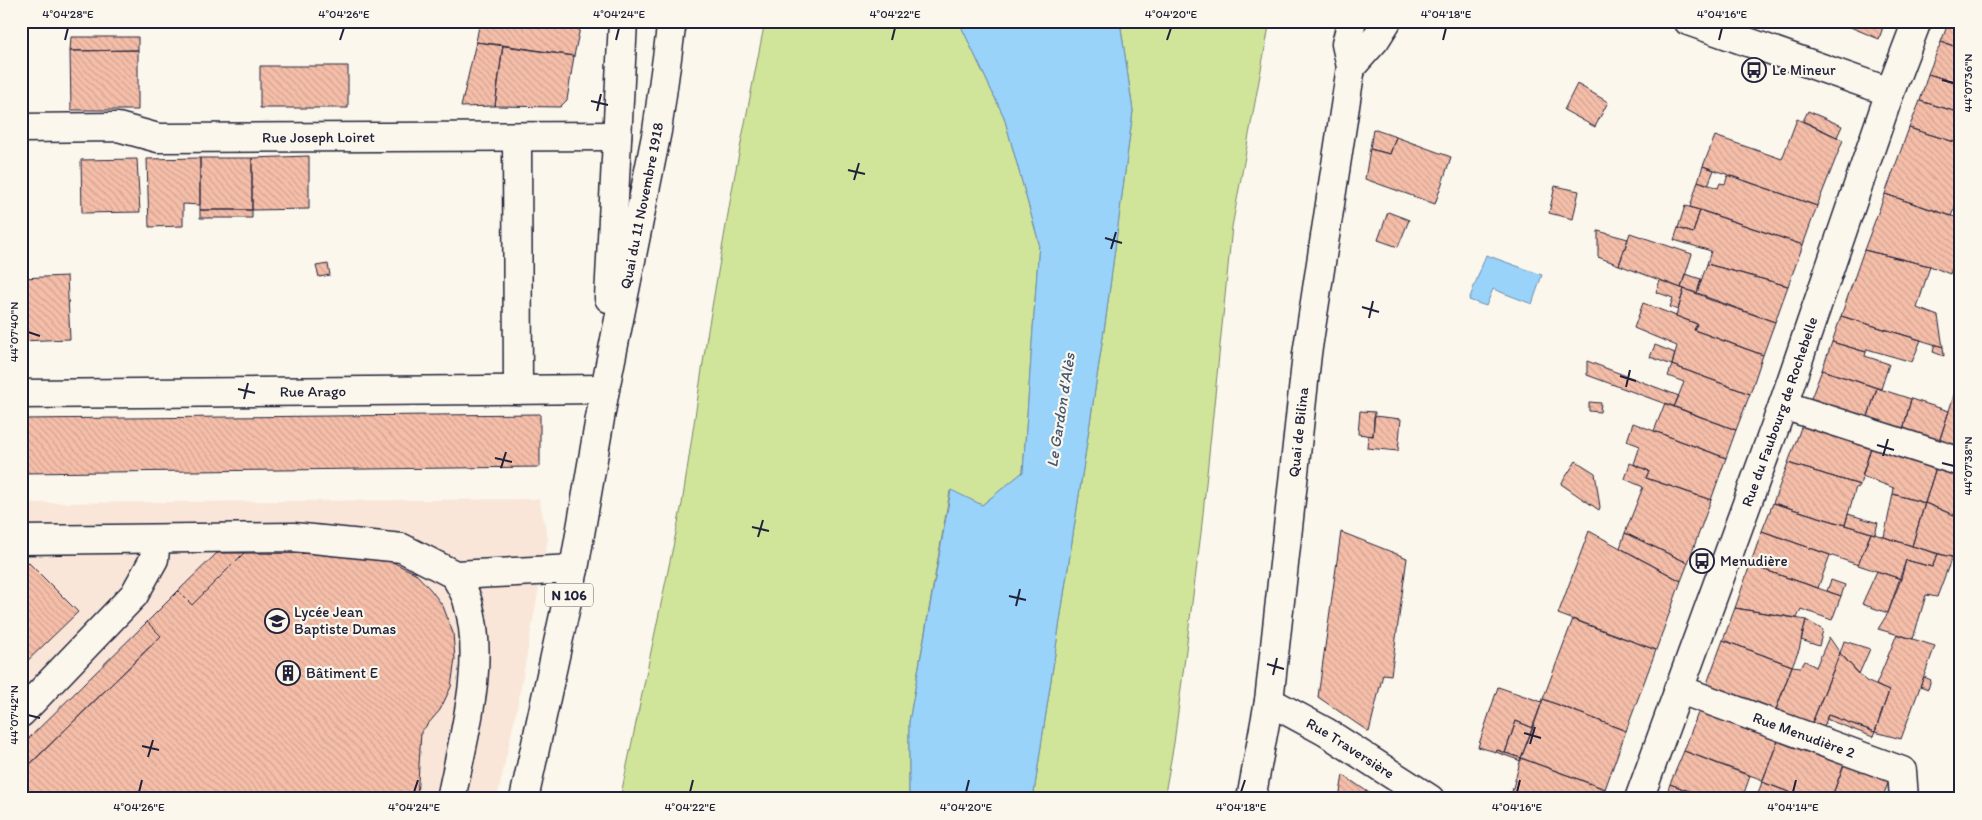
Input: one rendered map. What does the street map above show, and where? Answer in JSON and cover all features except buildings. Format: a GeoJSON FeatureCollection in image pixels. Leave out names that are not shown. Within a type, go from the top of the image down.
{"type":"FeatureCollection","features":[{"type":"Feature","properties":{"kind":"street","name":"Quai du 11 Novembre 1918"},"geometry":{"type":"LineString","coordinates":[[605,390],[623,21]]}},
{"type":"Feature","properties":{"kind":"street","name":"Quai du 11 Novembre 1918"},"geometry":{"type":"LineString","coordinates":[[524,799],[574,569],[605,390],[657,131],[672,21]]}},
{"type":"Feature","properties":{"kind":"street","name":"Quai de Bilina"},"geometry":{"type":"LineString","coordinates":[[1251,799],[1269,701],[1307,354],[1351,67],[1346,44],[1352,21]]}},
{"type":"Feature","properties":{"kind":"street"},"geometry":{"type":"LineString","coordinates":[[1351,67],[1375,40],[1387,21]]}},
{"type":"Feature","properties":{"kind":"street"},"geometry":{"type":"LineString","coordinates":[[1688,21],[1890,92]]}},
{"type":"Feature","properties":{"kind":"street"},"geometry":{"type":"LineString","coordinates":[[1744,21],[1775,52]]}},
{"type":"Feature","properties":{"kind":"street","name":"Rue du Faubourg de Rochebelle"},"geometry":{"type":"LineString","coordinates":[[1639,799],[1783,405],[1890,92],[1917,21]]}},
{"type":"Feature","properties":{"kind":"street","name":"Rue Joseph Loiret"},"geometry":{"type":"LineString","coordinates":[[21,128],[118,127],[158,138],[617,136]]}},
{"type":"Feature","properties":{"kind":"street"},"geometry":{"type":"LineString","coordinates":[[517,137],[518,390]]}},
{"type":"Feature","properties":{"kind":"street","name":"Rue Arago"},"geometry":{"type":"LineString","coordinates":[[21,394],[605,390]]}},
{"type":"Feature","properties":{"kind":"street"},"geometry":{"type":"LineString","coordinates":[[1783,405],[1961,462]]}},
{"type":"Feature","properties":{"kind":"street"},"geometry":{"type":"LineString","coordinates":[[21,540],[294,537],[402,548],[455,575],[574,569]]}},
{"type":"Feature","properties":{"kind":"street"},"geometry":{"type":"LineString","coordinates":[[21,713],[134,596],[154,559],[156,539]]}},
{"type":"Feature","properties":{"kind":"street"},"geometry":{"type":"LineString","coordinates":[[451,799],[474,667],[473,624],[468,601],[455,575]]}},
{"type":"Feature","properties":{"kind":"street","name":"Rue Menudière 2"},"geometry":{"type":"LineString","coordinates":[[1678,689],[1902,771],[1904,799]]}},
{"type":"Feature","properties":{"kind":"street","name":"Rue Traversière"},"geometry":{"type":"LineString","coordinates":[[1269,701],[1326,732],[1430,799]]}},
{"type":"Feature","properties":{"kind":"shaded area","name":"Lycée Jean Baptiste Dumas"},"geometry":{"type":"Polygon","coordinates":[[[539,499],[548,538],[518,703],[497,799],[21,799],[21,503],[539,499]]]}},
{"type":"Feature","properties":{"kind":"green space"},"geometry":{"type":"Polygon","coordinates":[[[765,21],[962,21],[962,28],[1004,117],[1039,243],[1023,472],[982,505],[950,491],[909,722],[909,799],[620,799],[682,504],[707,336],[734,179],[765,21]]]}},
{"type":"Feature","properties":{"kind":"green space"},"geometry":{"type":"Polygon","coordinates":[[[1120,21],[1270,21],[1232,227],[1201,533],[1174,743],[1164,799],[1033,799],[1106,317],[1133,111],[1120,21]]]}},
{"type":"Feature","properties":{"kind":"water","name":"Le Gardon d'Alès"},"geometry":{"type":"Polygon","coordinates":[[[962,21],[1120,21],[1133,111],[1106,317],[1033,799],[909,799],[909,722],[951,490],[982,505],[1023,472],[1039,243],[1004,117],[962,28],[962,21]]]}},
{"type":"Feature","properties":{"kind":"water"},"geometry":{"type":"Polygon","coordinates":[[[1486,255],[1542,275],[1532,304],[1493,289],[1486,306],[1469,300],[1486,255]]]}},
{"type":"Feature","properties":{"kind":"place","name":"Le Mineur"},"geometry":{"type":"Point","coordinates":[1754,70]}},
{"type":"Feature","properties":{"kind":"place","name":"Menudière"},"geometry":{"type":"Point","coordinates":[1702,561]}},
{"type":"Feature","properties":{"kind":"place","name":"Lycée Jean Baptiste Dumas"},"geometry":{"type":"Point","coordinates":[277,621]}},
{"type":"Feature","properties":{"kind":"place","name":"Bâtiment E"},"geometry":{"type":"Point","coordinates":[288,673]}}]}
